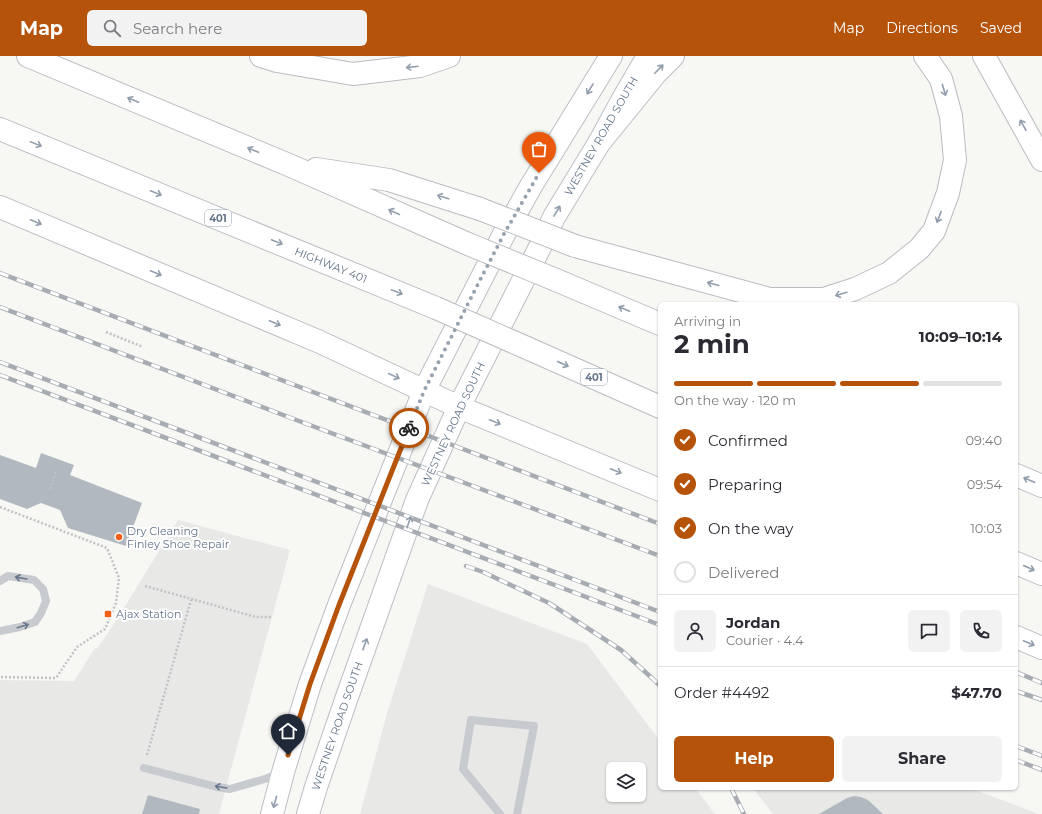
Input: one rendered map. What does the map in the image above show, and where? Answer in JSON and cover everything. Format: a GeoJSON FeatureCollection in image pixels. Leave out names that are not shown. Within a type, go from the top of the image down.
{"type":"FeatureCollection","features":[{"type":"Feature","properties":{"kind":"main road"},"geometry":{"type":"LineString","coordinates":[[28,56],[289,165],[468,244],[658,323]]}},
{"type":"Feature","properties":{"kind":"main road"},"geometry":{"type":"LineString","coordinates":[[261,56],[277,61],[353,74],[420,66],[449,56]]}},
{"type":"Feature","properties":{"kind":"main road"},"geometry":{"type":"LineString","coordinates":[[272,814],[310,684],[339,605],[424,391],[504,234],[531,186],[611,56]]}},
{"type":"Feature","properties":{"kind":"main road","name":"WESTNEY ROAD SOUTH"},"geometry":{"type":"LineString","coordinates":[[308,814],[346,697],[417,500],[459,407],[554,217],[648,56]]}},
{"type":"Feature","properties":{"kind":"main road"},"geometry":{"type":"LineString","coordinates":[[599,142],[656,73],[673,56]]}},
{"type":"Feature","properties":{"kind":"main road"},"geometry":{"type":"LineString","coordinates":[[289,165],[389,180],[480,209],[575,246],[770,299],[824,299],[855,289],[889,273],[919,249],[934,231],[948,193],[955,160],[951,116],[941,79],[925,56]]}},
{"type":"Feature","properties":{"kind":"main road"},"geometry":{"type":"LineString","coordinates":[[984,56],[1042,160]]}},
{"type":"Feature","properties":{"kind":"main road","name":"HIGHWAY 401"},"geometry":{"type":"LineString","coordinates":[[0,129],[436,308],[658,406]]}},
{"type":"Feature","properties":{"kind":"main road"},"geometry":{"type":"LineString","coordinates":[[0,207],[320,342],[459,407],[658,489]]}},
{"type":"Feature","properties":{"kind":"main road"},"geometry":{"type":"LineString","coordinates":[[1018,476],[1042,486]]}},
{"type":"Feature","properties":{"kind":"main road"},"geometry":{"type":"LineString","coordinates":[[1018,564],[1042,574]]}},
{"type":"Feature","properties":{"kind":"main road"},"geometry":{"type":"LineString","coordinates":[[1018,638],[1042,648]]}},
{"type":"Feature","properties":{"kind":"lane"},"geometry":{"type":"LineString","coordinates":[[0,581],[8,576],[34,580],[43,589],[46,601],[35,622],[0,631]]}},
{"type":"Feature","properties":{"kind":"lane"},"geometry":{"type":"LineString","coordinates":[[500,814],[463,769],[471,720],[534,726],[517,814]]}},
{"type":"Feature","properties":{"kind":"lane"},"geometry":{"type":"LineString","coordinates":[[144,768],[230,789],[268,778],[284,770]]}},
{"type":"Feature","properties":{"kind":"path"},"geometry":{"type":"LineString","coordinates":[[106,332],[143,347]]}},
{"type":"Feature","properties":{"kind":"path"},"geometry":{"type":"LineString","coordinates":[[50,488],[56,471]]}},
{"type":"Feature","properties":{"kind":"path"},"geometry":{"type":"LineString","coordinates":[[0,507],[107,548],[118,578],[116,603],[105,629],[77,647],[56,678],[0,677]]}},
{"type":"Feature","properties":{"kind":"path"},"geometry":{"type":"LineString","coordinates":[[145,586],[256,617],[271,617]]}},
{"type":"Feature","properties":{"kind":"path"},"geometry":{"type":"LineString","coordinates":[[144,768],[192,600]]}},
{"type":"Feature","properties":{"kind":"shaded area"},"geometry":{"type":"Polygon","coordinates":[[[178,520],[290,550],[219,814],[0,814],[0,680],[74,681],[95,648],[97,649],[119,616],[178,520]]]}},
{"type":"Feature","properties":{"kind":"shaded area"},"geometry":{"type":"Polygon","coordinates":[[[428,584],[587,644],[658,738],[658,790],[697,790],[715,814],[360,814],[387,713],[428,584]]]}},
{"type":"Feature","properties":{"kind":"shaded area"},"geometry":{"type":"Polygon","coordinates":[[[755,790],[975,790],[1039,814],[773,814],[755,790]]]}},
{"type":"Feature","properties":{"kind":"building"},"geometry":{"type":"Polygon","coordinates":[[[41,453],[74,465],[70,475],[142,503],[126,546],[68,528],[60,510],[41,503],[27,509],[0,499],[0,455],[36,468],[41,453]]]}},
{"type":"Feature","properties":{"kind":"building"},"geometry":{"type":"Polygon","coordinates":[[[148,795],[200,809],[199,814],[142,814],[148,795]]]}},
{"type":"Feature","properties":{"kind":"building"},"geometry":{"type":"Polygon","coordinates":[[[854,796],[868,800],[883,814],[819,814],[847,798],[854,796]]]}},
{"type":"Feature","properties":{"kind":"railway"},"geometry":{"type":"LineString","coordinates":[[0,273],[658,523]]}},
{"type":"Feature","properties":{"kind":"railway"},"geometry":{"type":"LineString","coordinates":[[0,307],[658,555]]}},
{"type":"Feature","properties":{"kind":"railway"},"geometry":{"type":"LineString","coordinates":[[0,362],[658,611]]}},
{"type":"Feature","properties":{"kind":"railway"},"geometry":{"type":"LineString","coordinates":[[0,375],[658,624]]}},
{"type":"Feature","properties":{"kind":"railway"},"geometry":{"type":"LineString","coordinates":[[466,566],[483,572],[549,603],[621,650],[658,684]]}},
{"type":"Feature","properties":{"kind":"railway"},"geometry":{"type":"LineString","coordinates":[[1018,673],[1042,683]]}},
{"type":"Feature","properties":{"kind":"railway"},"geometry":{"type":"LineString","coordinates":[[1018,692],[1042,700]]}},
{"type":"Feature","properties":{"kind":"railway"},"geometry":{"type":"LineString","coordinates":[[1018,747],[1042,756]]}},
{"type":"Feature","properties":{"kind":"railway"},"geometry":{"type":"LineString","coordinates":[[1018,761],[1042,770]]}},
{"type":"Feature","properties":{"kind":"railway"},"geometry":{"type":"LineString","coordinates":[[732,790],[744,814]]}},
{"type":"Feature","properties":{"kind":"way so far"},"geometry":{"type":"LineString","coordinates":[[409,428],[424,391],[479,282],[504,234],[539,173]]}},
{"type":"Feature","properties":{"kind":"place","name":"Dry Cleaning Finley Shoe Repair"},"geometry":{"type":"Point","coordinates":[119,537]}},
{"type":"Feature","properties":{"kind":"place","name":"Ajax Station"},"geometry":{"type":"Point","coordinates":[108,614]}},
{"type":"Feature","properties":{"kind":"route"},"geometry":{"type":"LineString","coordinates":[[288,755],[310,684],[339,605],[409,428]]}}]}
